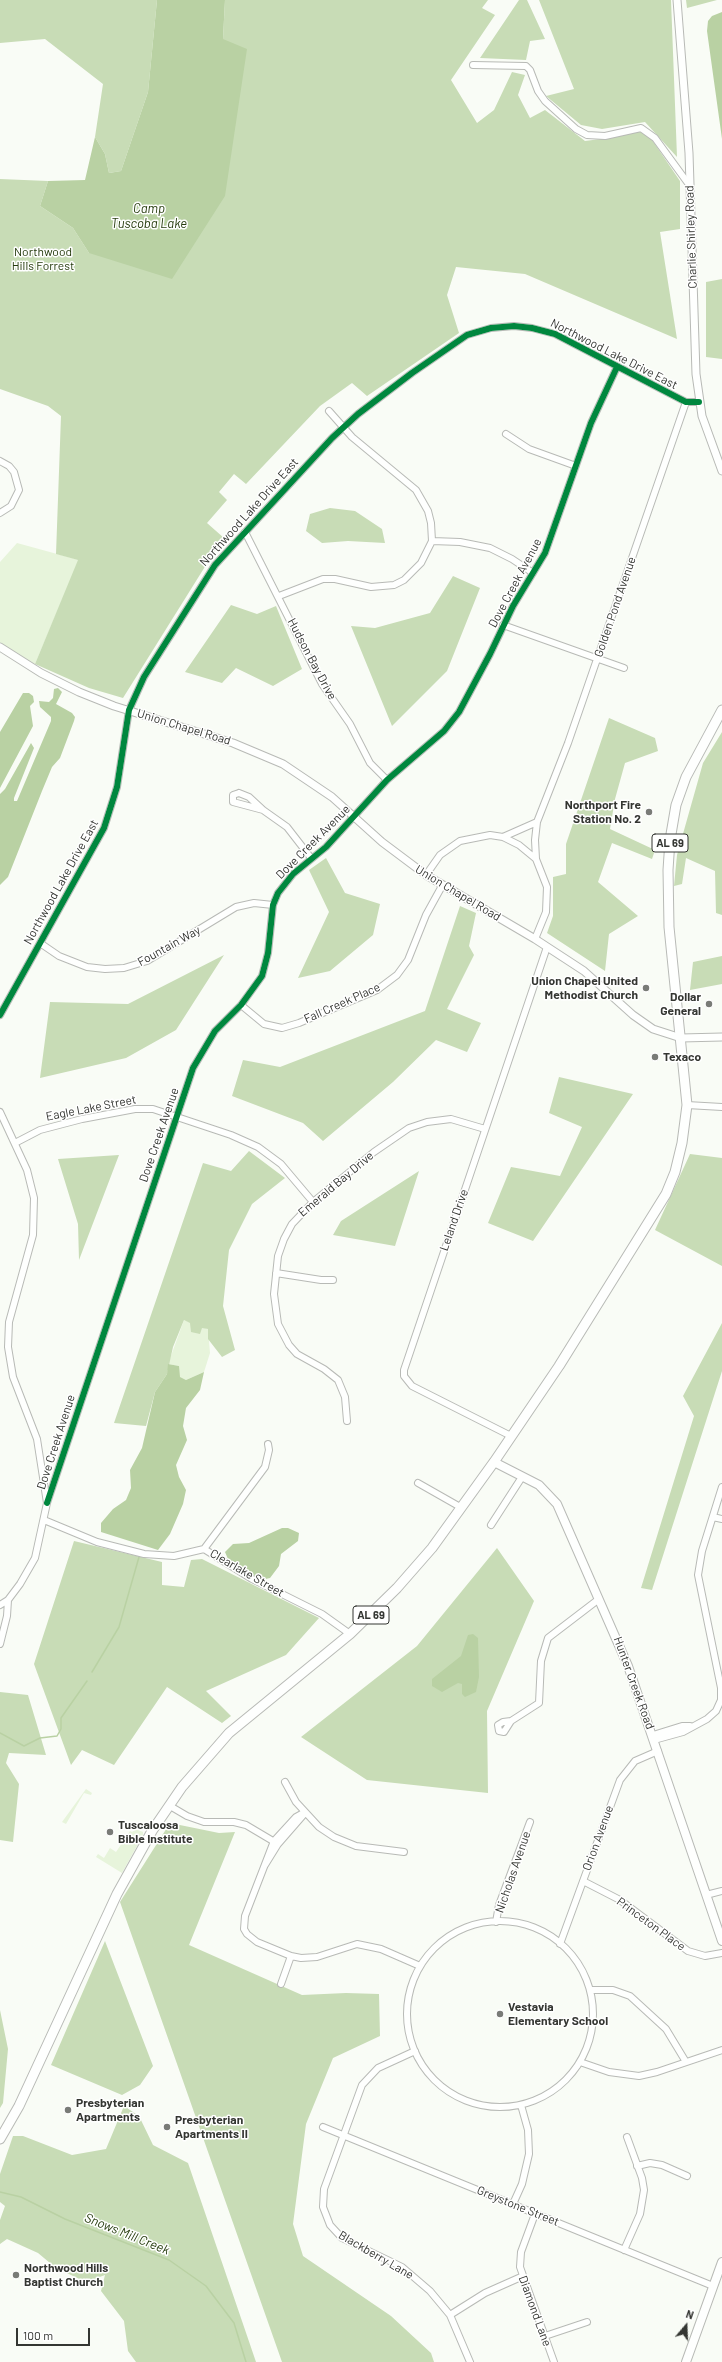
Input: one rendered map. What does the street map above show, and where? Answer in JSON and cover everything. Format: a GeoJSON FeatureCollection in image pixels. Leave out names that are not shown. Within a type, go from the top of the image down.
{"type":"FeatureCollection","features":[{"type":"Feature","properties":{"kind":"main road","name":"AL 69"},"geometry":{"type":"LineString","coordinates":[[0,2139],[22,2099],[117,1894],[152,1831],[182,1787],[229,1733],[350,1634],[409,1575],[462,1508],[512,1436],[584,1326],[666,1194],[681,1149],[686,1105],[681,1038],[667,900],[670,840],[676,805],[686,777],[722,710]]}},
{"type":"Feature","properties":{"kind":"main road","name":"Hunter Creek Road"},"geometry":{"type":"LineString","coordinates":[[494,1462],[539,1485],[554,1498],[626,1659],[722,1941]]}},
{"type":"Feature","properties":{"kind":"main road"},"geometry":{"type":"LineString","coordinates":[[686,2362],[722,2262]]}},
{"type":"Feature","properties":{"kind":"street","name":"Charlie Shirley Road"},"geometry":{"type":"LineString","coordinates":[[677,0],[690,186],[695,356],[699,402],[708,439],[722,471]]}},
{"type":"Feature","properties":{"kind":"street"},"geometry":{"type":"LineString","coordinates":[[473,65],[526,66],[530,70],[538,91],[544,101],[576,129],[587,135],[605,136],[641,128],[655,138],[690,186]]}},
{"type":"Feature","properties":{"kind":"street","name":"Northwood Lake Drive East"},"geometry":{"type":"LineString","coordinates":[[0,1015],[93,850],[110,811],[117,787],[129,710],[144,677],[205,580],[223,555],[342,428],[367,406],[467,335],[485,329],[514,326],[543,330],[570,342],[686,402]]}},
{"type":"Feature","properties":{"kind":"street","name":"Dove Creek Avenue"},"geometry":{"type":"LineString","coordinates":[[46,1503],[193,1068],[204,1046],[215,1031],[241,1005],[259,981],[264,970],[273,905],[281,888],[311,858],[326,847],[356,816],[387,780],[439,736],[459,712],[503,625],[545,553],[591,423],[617,367]]}},
{"type":"Feature","properties":{"kind":"street"},"geometry":{"type":"LineString","coordinates":[[686,402],[699,402]]}},
{"type":"Feature","properties":{"kind":"street","name":"Golden Pond Avenue"},"geometry":{"type":"LineString","coordinates":[[536,859],[535,840],[537,822],[560,763],[597,659],[686,402]]}},
{"type":"Feature","properties":{"kind":"street"},"geometry":{"type":"LineString","coordinates":[[279,596],[323,579],[335,579],[370,588],[394,585],[404,580],[421,563],[432,541],[431,523],[428,511],[416,490],[342,428],[329,411]]}},
{"type":"Feature","properties":{"kind":"street"},"geometry":{"type":"LineString","coordinates":[[506,434],[529,449],[576,466]]}},
{"type":"Feature","properties":{"kind":"street"},"geometry":{"type":"LineString","coordinates":[[0,461],[9,466],[14,472],[19,490],[12,506],[0,513]]}},
{"type":"Feature","properties":{"kind":"street","name":"Hudson Bay Drive"},"geometry":{"type":"LineString","coordinates":[[245,532],[279,596],[322,684],[350,724],[370,763],[387,780]]}},
{"type":"Feature","properties":{"kind":"street"},"geometry":{"type":"LineString","coordinates":[[432,541],[460,542],[490,548],[512,559],[533,573]]}},
{"type":"Feature","properties":{"kind":"street"},"geometry":{"type":"LineString","coordinates":[[503,625],[624,668]]}},
{"type":"Feature","properties":{"kind":"street","name":"Union Chapel Road"},"geometry":{"type":"LineString","coordinates":[[0,647],[57,681],[129,710],[233,742],[272,759],[313,782],[356,816],[382,842],[426,875],[442,886],[535,939],[584,971],[633,1015],[652,1029],[681,1038]]}},
{"type":"Feature","properties":{"kind":"street"},"geometry":{"type":"LineString","coordinates":[[263,810],[287,827],[311,858]]}},
{"type":"Feature","properties":{"kind":"street"},"geometry":{"type":"LineString","coordinates":[[503,837],[537,822]]}},
{"type":"Feature","properties":{"kind":"street"},"geometry":{"type":"LineString","coordinates":[[426,875],[440,855],[460,841],[484,836],[503,837],[519,845],[536,859],[545,881],[548,900],[545,918],[535,939]]}},
{"type":"Feature","properties":{"kind":"street","name":"Fall Creek Place"},"geometry":{"type":"LineString","coordinates":[[241,1005],[264,1024],[282,1028],[299,1023],[377,990],[398,975],[408,960],[426,915],[442,886]]}},
{"type":"Feature","properties":{"kind":"street","name":"Fountain Way"},"geometry":{"type":"LineString","coordinates":[[40,943],[60,956],[87,967],[105,969],[124,968],[147,961],[236,907],[254,903],[273,905]]}},
{"type":"Feature","properties":{"kind":"street","name":"Leland Drive"},"geometry":{"type":"LineString","coordinates":[[512,1436],[418,1389],[407,1382],[404,1376],[406,1358],[547,947]]}},
{"type":"Feature","properties":{"kind":"street"},"geometry":{"type":"LineString","coordinates":[[681,1038],[722,1037]]}},
{"type":"Feature","properties":{"kind":"street"},"geometry":{"type":"LineString","coordinates":[[686,1105],[722,1107]]}},
{"type":"Feature","properties":{"kind":"street","name":"Eagle Lake Street"},"geometry":{"type":"LineString","coordinates":[[15,1143],[40,1130],[82,1119],[135,1109],[153,1109],[231,1134],[258,1146],[281,1164],[313,1202]]}},
{"type":"Feature","properties":{"kind":"street"},"geometry":{"type":"LineString","coordinates":[[0,1112],[15,1143],[32,1186],[34,1210],[32,1241],[9,1322],[9,1353],[14,1377],[37,1439],[46,1503],[44,1520],[35,1558],[27,1574],[8,1600],[0,1605]]}},
{"type":"Feature","properties":{"kind":"street","name":"Emerald Bay Drive"},"geometry":{"type":"LineString","coordinates":[[347,1421],[345,1397],[338,1380],[324,1368],[297,1354],[282,1335],[274,1306],[276,1273],[280,1250],[289,1229],[313,1202],[374,1152],[409,1128],[432,1120],[451,1119],[485,1129]]}},
{"type":"Feature","properties":{"kind":"street"},"geometry":{"type":"LineString","coordinates":[[276,1273],[321,1280],[333,1280]]}},
{"type":"Feature","properties":{"kind":"street"},"geometry":{"type":"LineString","coordinates":[[204,1549],[265,1467],[269,1450],[268,1444]]}},
{"type":"Feature","properties":{"kind":"street"},"geometry":{"type":"LineString","coordinates":[[491,1525],[522,1477]]}},
{"type":"Feature","properties":{"kind":"street"},"geometry":{"type":"LineString","coordinates":[[418,1483],[462,1508]]}},
{"type":"Feature","properties":{"kind":"street"},"geometry":{"type":"LineString","coordinates":[[654,1738],[682,1726],[690,1726],[712,1715],[721,1700],[721,1688],[698,1575],[702,1551],[722,1487]]}},
{"type":"Feature","properties":{"kind":"street"},"geometry":{"type":"LineString","coordinates":[[713,1517],[722,1520]]}},
{"type":"Feature","properties":{"kind":"street","name":"Clearlake Street"},"geometry":{"type":"LineString","coordinates":[[44,1520],[97,1542],[144,1554],[174,1556],[204,1549],[252,1579],[322,1614],[350,1634]]}},
{"type":"Feature","properties":{"kind":"street"},"geometry":{"type":"LineString","coordinates":[[511,1721],[539,1703],[541,1661],[548,1638],[599,1599]]}},
{"type":"Feature","properties":{"kind":"street"},"geometry":{"type":"LineString","coordinates":[[0,1644],[7,1616],[8,1600]]}},
{"type":"Feature","properties":{"kind":"street","name":"Orion Avenue"},"geometry":{"type":"LineString","coordinates":[[560,1944],[620,1780],[635,1761],[658,1751]]}},
{"type":"Feature","properties":{"kind":"street"},"geometry":{"type":"LineString","coordinates":[[285,1782],[292,1797],[319,1827],[344,1842],[368,1848],[404,1852]]}},
{"type":"Feature","properties":{"kind":"street"},"geometry":{"type":"LineString","coordinates":[[170,1806],[187,1816],[204,1822],[234,1822],[246,1825],[276,1842]]}},
{"type":"Feature","properties":{"kind":"street"},"geometry":{"type":"LineString","coordinates":[[305,1812],[276,1842],[266,1857],[265,1865],[246,1910],[244,1929],[257,1942],[291,1956],[301,1958],[317,1957],[357,1944],[380,1949],[420,1966]]}},
{"type":"Feature","properties":{"kind":"street","name":"Nicholas Avenue"},"geometry":{"type":"LineString","coordinates":[[496,1922],[499,1906],[530,1822]]}},
{"type":"Feature","properties":{"kind":"street","name":"Princeton Place"},"geometry":{"type":"LineString","coordinates":[[583,1881],[620,1900],[688,1951],[704,1956],[722,1953]]}},
{"type":"Feature","properties":{"kind":"street"},"geometry":{"type":"LineString","coordinates":[[706,1894],[722,1891]]}},
{"type":"Feature","properties":{"kind":"street"},"geometry":{"type":"LineString","coordinates":[[496,1922],[530,1927],[560,1944],[576,1960],[590,1990],[593,2020],[591,2034],[580,2062],[560,2086],[542,2098],[521,2105],[503,2107],[484,2106],[458,2097],[436,2081],[424,2067],[415,2051],[409,2034],[407,2008],[410,1990],[420,1966],[434,1948],[452,1934],[473,1925],[496,1922]]}},
{"type":"Feature","properties":{"kind":"street"},"geometry":{"type":"LineString","coordinates":[[281,1984],[291,1956]]}},
{"type":"Feature","properties":{"kind":"street"},"geometry":{"type":"LineString","coordinates":[[590,1990],[600,1989],[619,1992],[640,2004],[666,2030],[686,2062]]}},
{"type":"Feature","properties":{"kind":"street"},"geometry":{"type":"LineString","coordinates":[[580,2062],[610,2072],[633,2076],[657,2072],[722,2050]]}},
{"type":"Feature","properties":{"kind":"street","name":"Blackberry Lane"},"geometry":{"type":"LineString","coordinates":[[415,2051],[378,2068],[369,2075],[356,2096],[323,2195],[325,2214],[330,2225],[337,2234],[347,2242],[402,2267],[430,2291],[450,2315],[470,2362]]}},
{"type":"Feature","properties":{"kind":"street"},"geometry":{"type":"LineString","coordinates":[[513,2204],[522,2184],[529,2154],[528,2130],[521,2105]]}},
{"type":"Feature","properties":{"kind":"street","name":"Greystone Street"},"geometry":{"type":"LineString","coordinates":[[323,2127],[713,2286]]}},
{"type":"Feature","properties":{"kind":"street"},"geometry":{"type":"LineString","coordinates":[[624,2250],[636,2225],[643,2203],[643,2184],[627,2137]]}},
{"type":"Feature","properties":{"kind":"street"},"geometry":{"type":"LineString","coordinates":[[637,2166],[650,2164],[662,2165],[687,2176]]}},
{"type":"Feature","properties":{"kind":"street","name":"Diamond Lane"},"geometry":{"type":"LineString","coordinates":[[536,2214],[521,2252],[522,2277],[554,2362]]}},
{"type":"Feature","properties":{"kind":"street"},"geometry":{"type":"LineString","coordinates":[[450,2315],[485,2293],[522,2277]]}},
{"type":"Feature","properties":{"kind":"street"},"geometry":{"type":"LineString","coordinates":[[545,2336],[587,2322]]}},
{"type":"Feature","properties":{"kind":"shaded area"},"geometry":{"type":"Polygon","coordinates":[[[17,543],[79,560],[35,664],[15,657],[0,645],[0,562],[17,543]]]}},
{"type":"Feature","properties":{"kind":"shaded area"},"geometry":{"type":"Polygon","coordinates":[[[184,1320],[208,1329],[210,1353],[204,1372],[186,1380],[179,1377],[179,1366],[168,1364],[184,1320]]]}},
{"type":"Feature","properties":{"kind":"shaded area"},"geometry":{"type":"Polygon","coordinates":[[[86,1789],[92,1793],[91,1795],[84,1793],[66,1824],[62,1822],[86,1789]]]}},
{"type":"Feature","properties":{"kind":"shaded area"},"geometry":{"type":"Polygon","coordinates":[[[136,1829],[143,1832],[143,1835],[122,1873],[96,1857],[98,1854],[104,1858],[110,1848],[116,1852],[130,1831],[132,1832],[136,1829]]]}},
{"type":"Feature","properties":{"kind":"green space"},"geometry":{"type":"Polygon","coordinates":[[[0,0],[157,0],[148,92],[121,171],[109,173],[105,154],[95,137],[103,84],[45,39],[0,43],[0,0]]]}},
{"type":"Feature","properties":{"kind":"green space","name":"Northwood Hills Forrest"},"geometry":{"type":"Polygon","coordinates":[[[225,0],[488,0],[482,8],[495,15],[451,80],[477,123],[494,110],[512,72],[525,75],[518,95],[530,118],[545,110],[585,141],[616,137],[641,131],[648,134],[680,181],[680,229],[660,232],[677,339],[525,274],[456,267],[447,295],[459,333],[367,396],[352,383],[320,406],[246,484],[234,474],[219,492],[227,500],[207,523],[224,538],[123,698],[89,688],[35,664],[78,560],[56,554],[61,416],[48,406],[0,389],[0,179],[48,181],[40,206],[73,228],[89,253],[223,39],[225,0]]]}},
{"type":"Feature","properties":{"kind":"green space"},"geometry":{"type":"Polygon","coordinates":[[[519,0],[527,0],[545,39],[530,41],[526,60],[480,58],[519,0]]]}},
{"type":"Feature","properties":{"kind":"green space"},"geometry":{"type":"Polygon","coordinates":[[[539,0],[671,0],[677,157],[645,122],[602,129],[581,125],[546,96],[574,89],[539,0]]]}},
{"type":"Feature","properties":{"kind":"green space"},"geometry":{"type":"Polygon","coordinates":[[[686,0],[717,0],[687,8],[686,0]]]}},
{"type":"Feature","properties":{"kind":"green space"},"geometry":{"type":"Polygon","coordinates":[[[722,279],[722,359],[706,357],[706,282],[722,279]]]}},
{"type":"Feature","properties":{"kind":"green space"},"geometry":{"type":"Polygon","coordinates":[[[330,508],[355,511],[382,529],[385,543],[348,541],[322,543],[306,531],[310,514],[330,508]]]}},
{"type":"Feature","properties":{"kind":"green space"},"geometry":{"type":"Polygon","coordinates":[[[453,576],[480,588],[447,671],[392,726],[351,626],[375,628],[430,613],[453,576]]]}},
{"type":"Feature","properties":{"kind":"green space"},"geometry":{"type":"Polygon","coordinates":[[[231,605],[257,614],[276,606],[302,669],[273,686],[236,668],[222,683],[185,672],[231,605]]]}},
{"type":"Feature","properties":{"kind":"green space"},"geometry":{"type":"Polygon","coordinates":[[[609,718],[655,738],[658,751],[625,763],[615,799],[610,829],[655,850],[652,859],[612,843],[598,882],[638,916],[609,934],[605,971],[547,933],[553,916],[553,877],[566,874],[566,844],[609,718]]]}},
{"type":"Feature","properties":{"kind":"green space"},"geometry":{"type":"Polygon","coordinates":[[[722,732],[722,915],[716,913],[715,871],[686,858],[682,884],[674,886],[677,855],[703,763],[722,732]]]}},
{"type":"Feature","properties":{"kind":"green space"},"geometry":{"type":"Polygon","coordinates":[[[326,858],[345,893],[380,904],[373,935],[330,971],[298,978],[329,912],[309,870],[326,858]]]}},
{"type":"Feature","properties":{"kind":"green space"},"geometry":{"type":"Polygon","coordinates":[[[460,906],[476,913],[469,946],[474,955],[447,1009],[481,1023],[467,1052],[436,1040],[393,1082],[323,1141],[303,1123],[232,1096],[243,1060],[280,1067],[425,1011],[460,906]]]}},
{"type":"Feature","properties":{"kind":"green space"},"geometry":{"type":"Polygon","coordinates":[[[224,955],[176,1030],[126,1058],[40,1078],[50,1002],[128,1004],[224,955]]]}},
{"type":"Feature","properties":{"kind":"green space"},"geometry":{"type":"Polygon","coordinates":[[[722,956],[722,984],[690,990],[693,962],[722,956]]]}},
{"type":"Feature","properties":{"kind":"green space"},"geometry":{"type":"Polygon","coordinates":[[[559,1077],[633,1094],[533,1241],[488,1223],[511,1167],[560,1176],[582,1127],[549,1113],[559,1077]]]}},
{"type":"Feature","properties":{"kind":"green space"},"geometry":{"type":"Polygon","coordinates":[[[249,1151],[285,1178],[252,1204],[229,1250],[223,1306],[235,1350],[222,1357],[208,1339],[208,1329],[202,1328],[200,1334],[191,1332],[190,1323],[184,1320],[173,1347],[167,1374],[155,1392],[146,1426],[114,1423],[203,1163],[231,1171],[249,1151]]]}},
{"type":"Feature","properties":{"kind":"green space"},"geometry":{"type":"Polygon","coordinates":[[[690,1154],[722,1158],[722,1266],[655,1230],[690,1154]]]}},
{"type":"Feature","properties":{"kind":"green space"},"geometry":{"type":"Polygon","coordinates":[[[119,1155],[79,1260],[78,1224],[58,1159],[119,1155]]]}},
{"type":"Feature","properties":{"kind":"green space"},"geometry":{"type":"Polygon","coordinates":[[[419,1171],[395,1246],[333,1235],[341,1221],[419,1171]]]}},
{"type":"Feature","properties":{"kind":"green space"},"geometry":{"type":"Polygon","coordinates":[[[722,1323],[722,1371],[652,1590],[641,1588],[694,1416],[683,1396],[722,1323]]]}},
{"type":"Feature","properties":{"kind":"green space"},"geometry":{"type":"Polygon","coordinates":[[[74,1541],[162,1562],[162,1585],[184,1587],[191,1560],[202,1559],[319,1618],[286,1655],[206,1691],[231,1716],[222,1723],[167,1687],[114,1765],[82,1750],[71,1765],[34,1664],[74,1541]]]}},
{"type":"Feature","properties":{"kind":"green space"},"geometry":{"type":"Polygon","coordinates":[[[497,1548],[534,1601],[487,1711],[488,1793],[367,1780],[301,1737],[417,1646],[497,1548]]]}},
{"type":"Feature","properties":{"kind":"green space"},"geometry":{"type":"Polygon","coordinates":[[[0,1692],[28,1695],[46,1755],[9,1753],[6,1763],[19,1784],[13,1842],[0,1840],[0,1692]]]}},
{"type":"Feature","properties":{"kind":"green space"},"geometry":{"type":"Polygon","coordinates":[[[170,1823],[219,1833],[235,1832],[189,1945],[302,1995],[346,1993],[379,1994],[380,2036],[333,2058],[306,2124],[293,2224],[303,2256],[391,2316],[431,2353],[434,2362],[282,2362],[120,1902],[170,1823]]]}},
{"type":"Feature","properties":{"kind":"green space"},"geometry":{"type":"Polygon","coordinates":[[[105,1941],[153,2066],[140,2085],[122,2095],[51,2065],[105,1941]]]}},
{"type":"Feature","properties":{"kind":"green space"},"geometry":{"type":"Polygon","coordinates":[[[0,2010],[8,2049],[3,2103],[0,2108],[0,2010]]]}},
{"type":"Feature","properties":{"kind":"green space"},"geometry":{"type":"Polygon","coordinates":[[[124,2106],[139,2116],[153,2145],[188,2163],[256,2362],[136,2362],[128,2351],[124,2321],[101,2291],[105,2275],[86,2282],[56,2268],[38,2253],[7,2239],[0,2244],[0,2220],[5,2206],[0,2202],[0,2174],[13,2136],[23,2136],[72,2155],[106,2149],[124,2106]]]}},
{"type":"Feature","properties":{"kind":"water","name":"Camp Tuscoba Lake"},"geometry":{"type":"Polygon","coordinates":[[[157,0],[225,0],[223,39],[247,49],[225,196],[172,279],[89,253],[73,228],[40,206],[48,181],[85,180],[95,137],[105,154],[109,173],[121,171],[148,92],[157,0]]]}},
{"type":"Feature","properties":{"kind":"water"},"geometry":{"type":"Polygon","coordinates":[[[722,12],[722,139],[707,31],[708,21],[712,16],[722,12]]]}},
{"type":"Feature","properties":{"kind":"water"},"geometry":{"type":"Polygon","coordinates":[[[58,688],[62,692],[56,704],[72,713],[75,717],[74,721],[60,758],[52,767],[8,877],[0,885],[0,794],[5,789],[31,743],[34,748],[14,798],[14,801],[17,801],[51,721],[51,717],[40,707],[39,701],[49,702],[53,698],[54,689],[58,688]]]}},
{"type":"Feature","properties":{"kind":"water"},"geometry":{"type":"Polygon","coordinates":[[[23,693],[29,693],[33,696],[34,702],[30,706],[33,726],[0,788],[0,732],[23,693]]]}},
{"type":"Feature","properties":{"kind":"water"},"geometry":{"type":"Polygon","coordinates":[[[168,1364],[179,1366],[180,1377],[186,1380],[204,1372],[200,1390],[186,1408],[183,1426],[187,1440],[176,1465],[179,1477],[186,1490],[183,1504],[170,1534],[158,1550],[101,1532],[101,1523],[113,1509],[126,1500],[131,1488],[130,1470],[142,1448],[155,1392],[167,1374],[168,1364]]]}},
{"type":"Feature","properties":{"kind":"water"},"geometry":{"type":"Polygon","coordinates":[[[282,1528],[288,1528],[299,1533],[298,1541],[281,1554],[279,1566],[270,1578],[261,1580],[243,1572],[228,1559],[225,1552],[233,1544],[249,1543],[282,1528]]]}},
{"type":"Feature","properties":{"kind":"water"},"geometry":{"type":"Polygon","coordinates":[[[473,1634],[478,1638],[479,1677],[476,1692],[465,1697],[462,1694],[462,1684],[458,1683],[442,1692],[432,1686],[432,1679],[461,1656],[468,1635],[473,1634]]]}},
{"type":"Feature","properties":{"kind":"waterway"},"geometry":{"type":"LineString","coordinates":[[92,1672],[119,1627],[139,1557]]}},
{"type":"Feature","properties":{"kind":"waterway"},"geometry":{"type":"LineString","coordinates":[[0,1733],[24,1746],[40,1738],[57,1736],[61,1729],[61,1718],[87,1681]]}},
{"type":"Feature","properties":{"kind":"waterway","name":"Snows Mill Creek"},"geometry":{"type":"LineString","coordinates":[[0,2192],[21,2197],[65,2219],[169,2260],[206,2286],[234,2323],[246,2362]]}},
{"type":"Feature","properties":{"kind":"cycle path"},"geometry":{"type":"LineString","coordinates":[[0,1015],[104,828],[117,787],[129,710],[144,677],[215,565],[332,438],[358,414],[412,373],[467,335],[491,328],[514,326],[532,328],[555,334],[686,402],[699,402]]}},
{"type":"Feature","properties":{"kind":"cycle path"},"geometry":{"type":"LineString","coordinates":[[47,1503],[193,1068],[215,1031],[241,1005],[262,976],[268,953],[273,905],[278,893],[293,874],[326,847],[387,780],[444,731],[459,712],[490,654],[513,606],[545,553],[591,423],[617,367]]}},
{"type":"Feature","properties":{"kind":"place","name":"Northport Fire Station No. 2"},"geometry":{"type":"Point","coordinates":[649,812]}},
{"type":"Feature","properties":{"kind":"place","name":"Union Chapel United Methodist Church"},"geometry":{"type":"Point","coordinates":[646,988]}},
{"type":"Feature","properties":{"kind":"place","name":"Dollar General"},"geometry":{"type":"Point","coordinates":[709,1004]}},
{"type":"Feature","properties":{"kind":"place","name":"Texaco"},"geometry":{"type":"Point","coordinates":[655,1057]}},
{"type":"Feature","properties":{"kind":"place","name":"Tuscaloosa Bible Institute"},"geometry":{"type":"Point","coordinates":[110,1832]}},
{"type":"Feature","properties":{"kind":"place","name":"Vestavia Elementary School"},"geometry":{"type":"Point","coordinates":[500,2014]}},
{"type":"Feature","properties":{"kind":"place","name":"Presbyterian Apartments"},"geometry":{"type":"Point","coordinates":[68,2110]}},
{"type":"Feature","properties":{"kind":"place","name":"Presbyterian Apartments II"},"geometry":{"type":"Point","coordinates":[167,2127]}},
{"type":"Feature","properties":{"kind":"place","name":"Northwood Hills Baptist Church"},"geometry":{"type":"Point","coordinates":[16,2275]}}]}
